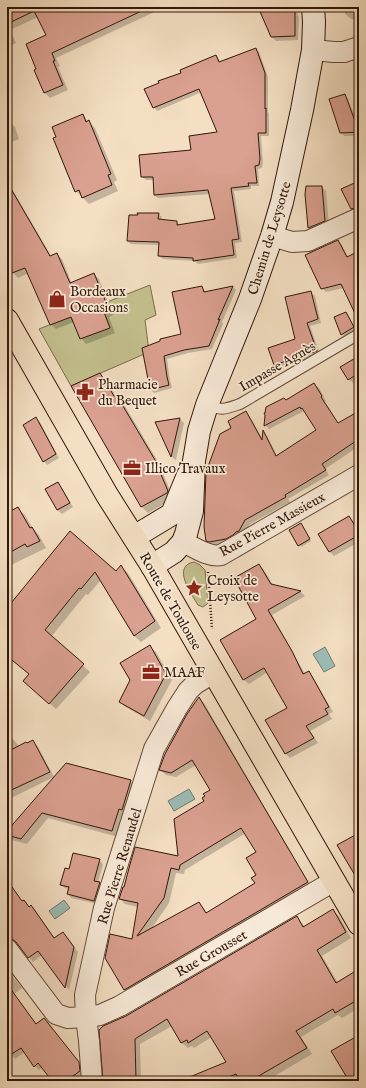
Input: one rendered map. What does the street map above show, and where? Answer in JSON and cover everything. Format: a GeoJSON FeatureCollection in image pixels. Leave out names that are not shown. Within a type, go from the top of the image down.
{"type":"FeatureCollection","features":[{"type":"Feature","properties":{"kind":"main road","name":"Route de Toulouse"},"geometry":{"type":"LineString","coordinates":[[7,320],[108,495],[152,566],[334,881],[356,912]]}},
{"type":"Feature","properties":{"kind":"street","name":"Chemin de Leysotte"},"geometry":{"type":"LineString","coordinates":[[181,527],[192,511],[194,461],[199,431],[207,405],[250,299],[272,236],[288,179],[313,50],[313,7]]}},
{"type":"Feature","properties":{"kind":"street"},"geometry":{"type":"LineString","coordinates":[[313,50],[344,52],[359,46]]}},
{"type":"Feature","properties":{"kind":"street"},"geometry":{"type":"LineString","coordinates":[[272,236],[292,242],[308,241],[359,218]]}},
{"type":"Feature","properties":{"kind":"street","name":"Rue Pierre Massieux"},"geometry":{"type":"LineString","coordinates":[[181,527],[200,551],[213,556],[221,555],[359,475]]}},
{"type":"Feature","properties":{"kind":"street"},"geometry":{"type":"LineString","coordinates":[[134,537],[181,527],[174,552],[152,566]]}},
{"type":"Feature","properties":{"kind":"street","name":"Rue Pierre Renaudel"},"geometry":{"type":"LineString","coordinates":[[92,1081],[84,995],[104,908],[154,749],[182,698],[195,684],[213,673]]}},
{"type":"Feature","properties":{"kind":"street","name":"Rue Grousset"},"geometry":{"type":"LineString","coordinates":[[7,949],[56,1014],[68,1018],[100,1015],[120,1006],[334,881]]}},
{"type":"Feature","properties":{"kind":"lane","name":"Impasse Agnès"},"geometry":{"type":"LineString","coordinates":[[207,405],[218,410],[240,404],[359,334]]}},
{"type":"Feature","properties":{"kind":"path"},"geometry":{"type":"LineString","coordinates":[[207,568],[212,631]]}},
{"type":"Feature","properties":{"kind":"shaded area"},"geometry":{"type":"Polygon","coordinates":[[[150,285],[156,315],[145,320],[149,352],[71,386],[39,329],[150,285]]]}},
{"type":"Feature","properties":{"kind":"shaded area"},"geometry":{"type":"Polygon","coordinates":[[[194,562],[205,570],[208,602],[203,607],[198,605],[185,581],[184,569],[187,565],[194,562]]]}},
{"type":"Feature","properties":{"kind":"water"},"geometry":{"type":"Polygon","coordinates":[[[325,647],[335,666],[324,672],[313,654],[325,647]]]}},
{"type":"Feature","properties":{"kind":"water"},"geometry":{"type":"Polygon","coordinates":[[[189,789],[195,799],[174,811],[168,801],[189,789]]]}},
{"type":"Feature","properties":{"kind":"water"},"geometry":{"type":"Polygon","coordinates":[[[64,900],[70,908],[55,919],[49,911],[64,900]]]}},
{"type":"Feature","properties":{"kind":"building"},"geometry":{"type":"Polygon","coordinates":[[[7,7],[150,7],[52,53],[55,61],[53,61],[63,85],[44,93],[34,70],[36,69],[26,44],[46,35],[34,11],[7,24],[7,7]]]}},
{"type":"Feature","properties":{"kind":"building"},"geometry":{"type":"Polygon","coordinates":[[[258,7],[295,7],[295,36],[271,37],[258,7]]]}},
{"type":"Feature","properties":{"kind":"building"},"geometry":{"type":"Polygon","coordinates":[[[256,48],[265,73],[266,133],[258,133],[260,159],[259,165],[255,166],[257,183],[248,183],[249,186],[231,188],[239,239],[232,240],[234,255],[193,261],[193,258],[158,256],[159,242],[127,241],[129,215],[138,215],[137,213],[159,213],[158,219],[177,221],[177,225],[215,219],[208,190],[154,195],[153,177],[141,177],[139,155],[191,150],[189,136],[217,132],[199,89],[153,108],[144,89],[159,83],[158,81],[181,73],[180,70],[216,55],[219,62],[256,48]]]}},
{"type":"Feature","properties":{"kind":"building"},"geometry":{"type":"Polygon","coordinates":[[[345,94],[359,132],[340,133],[329,99],[345,94]]]}},
{"type":"Feature","properties":{"kind":"building"},"geometry":{"type":"Polygon","coordinates":[[[83,114],[86,122],[89,120],[111,174],[108,175],[112,185],[82,198],[79,190],[75,192],[53,138],[56,137],[52,127],[83,114]]]}},
{"type":"Feature","properties":{"kind":"building"},"geometry":{"type":"Polygon","coordinates":[[[359,181],[359,207],[351,209],[341,189],[359,181]]]}},
{"type":"Feature","properties":{"kind":"building"},"geometry":{"type":"Polygon","coordinates":[[[7,182],[50,256],[57,253],[70,283],[94,273],[109,310],[104,312],[110,328],[80,339],[71,317],[50,325],[25,268],[12,273],[7,265],[7,182]]]}},
{"type":"Feature","properties":{"kind":"building"},"geometry":{"type":"Polygon","coordinates":[[[306,186],[322,186],[325,221],[308,228],[305,194],[306,186]]]}},
{"type":"Feature","properties":{"kind":"building"},"geometry":{"type":"Polygon","coordinates":[[[338,240],[347,257],[359,251],[359,322],[341,284],[321,289],[305,255],[338,240]]]}},
{"type":"Feature","properties":{"kind":"building"},"geometry":{"type":"Polygon","coordinates":[[[202,286],[204,292],[233,286],[218,320],[220,319],[209,346],[184,350],[164,356],[169,385],[150,390],[142,348],[160,341],[160,339],[181,334],[172,292],[202,286]]]}},
{"type":"Feature","properties":{"kind":"building"},"geometry":{"type":"Polygon","coordinates":[[[311,291],[318,319],[307,323],[317,351],[274,365],[268,348],[295,339],[285,297],[311,291]]]}},
{"type":"Feature","properties":{"kind":"building"},"geometry":{"type":"Polygon","coordinates":[[[346,312],[354,327],[341,335],[334,317],[346,312]]]}},
{"type":"Feature","properties":{"kind":"building"},"geometry":{"type":"Polygon","coordinates":[[[359,356],[359,373],[348,380],[340,367],[359,356]]]}},
{"type":"Feature","properties":{"kind":"building"},"geometry":{"type":"Polygon","coordinates":[[[100,373],[114,396],[117,396],[158,465],[168,491],[167,493],[141,507],[71,386],[100,373]]]}},
{"type":"Feature","properties":{"kind":"building"},"geometry":{"type":"Polygon","coordinates":[[[314,383],[322,396],[321,397],[338,423],[359,411],[359,439],[322,464],[326,470],[285,495],[286,497],[245,520],[239,531],[233,535],[226,539],[209,542],[206,541],[204,527],[206,472],[220,434],[231,428],[228,421],[246,411],[262,440],[263,430],[276,456],[316,430],[300,407],[264,426],[264,413],[266,407],[284,398],[286,400],[314,383]]]}},
{"type":"Feature","properties":{"kind":"building"},"geometry":{"type":"Polygon","coordinates":[[[36,417],[56,454],[43,462],[23,425],[36,417]]]}},
{"type":"Feature","properties":{"kind":"building"},"geometry":{"type":"Polygon","coordinates":[[[180,418],[171,457],[155,422],[180,418]]]}},
{"type":"Feature","properties":{"kind":"building"},"geometry":{"type":"Polygon","coordinates":[[[58,482],[70,503],[57,510],[45,489],[58,482]]]}},
{"type":"Feature","properties":{"kind":"building"},"geometry":{"type":"Polygon","coordinates":[[[18,507],[30,528],[32,527],[40,541],[27,547],[25,544],[7,554],[7,513],[18,507]]]}},
{"type":"Feature","properties":{"kind":"building"},"geometry":{"type":"Polygon","coordinates":[[[349,516],[359,532],[359,535],[329,552],[318,534],[349,516]]]}},
{"type":"Feature","properties":{"kind":"building"},"geometry":{"type":"Polygon","coordinates":[[[301,523],[310,539],[298,546],[289,530],[301,523]]]}},
{"type":"Feature","properties":{"kind":"building"},"geometry":{"type":"Polygon","coordinates":[[[70,531],[116,571],[121,565],[155,621],[134,636],[95,572],[81,589],[79,588],[45,630],[84,664],[49,704],[23,681],[29,674],[7,656],[7,608],[70,531]]]}},
{"type":"Feature","properties":{"kind":"building"},"geometry":{"type":"Polygon","coordinates":[[[259,564],[271,584],[301,591],[268,610],[292,651],[303,674],[309,671],[329,707],[325,709],[328,714],[306,726],[314,738],[285,754],[265,720],[287,708],[264,668],[243,680],[220,640],[256,619],[234,578],[259,564]]]}},
{"type":"Feature","properties":{"kind":"building"},"geometry":{"type":"Polygon","coordinates":[[[150,645],[166,674],[144,716],[119,702],[130,680],[120,663],[150,645]]]}},
{"type":"Feature","properties":{"kind":"building"},"geometry":{"type":"Polygon","coordinates":[[[199,697],[308,882],[124,990],[105,958],[110,934],[132,939],[138,903],[119,899],[124,887],[135,847],[178,856],[174,819],[204,801],[202,798],[205,796],[203,794],[210,790],[192,760],[171,773],[159,770],[165,754],[187,714],[199,697]],[[241,828],[180,865],[179,870],[171,868],[164,898],[137,936],[199,902],[206,913],[255,883],[251,878],[256,875],[246,858],[256,852],[241,828]]]}},
{"type":"Feature","properties":{"kind":"building"},"geometry":{"type":"Polygon","coordinates":[[[33,740],[50,772],[7,792],[7,752],[33,740]]]}},
{"type":"Feature","properties":{"kind":"building"},"geometry":{"type":"Polygon","coordinates":[[[66,763],[131,780],[122,810],[119,809],[112,831],[42,813],[21,839],[7,835],[7,831],[66,763]]]}},
{"type":"Feature","properties":{"kind":"building"},"geometry":{"type":"Polygon","coordinates":[[[359,833],[359,882],[337,845],[359,833]]]}},
{"type":"Feature","properties":{"kind":"building"},"geometry":{"type":"Polygon","coordinates":[[[73,853],[100,859],[94,881],[100,882],[94,901],[67,894],[69,887],[60,885],[65,868],[69,869],[73,853]]]}},
{"type":"Feature","properties":{"kind":"building"},"geometry":{"type":"Polygon","coordinates":[[[7,880],[22,901],[24,900],[29,907],[31,905],[54,938],[63,932],[74,947],[65,988],[38,951],[28,958],[16,942],[7,938],[7,880]]]}},
{"type":"Feature","properties":{"kind":"building"},"geometry":{"type":"Polygon","coordinates":[[[333,909],[346,932],[317,950],[336,983],[359,969],[359,999],[335,1013],[333,1009],[296,1031],[307,1048],[250,1081],[240,1081],[236,1074],[219,1081],[180,1081],[226,1062],[207,1031],[188,1043],[187,1040],[181,1043],[167,1019],[135,1039],[136,1081],[103,1081],[99,1030],[103,1026],[126,1016],[297,916],[303,927],[333,909]]]}},
{"type":"Feature","properties":{"kind":"building"},"geometry":{"type":"Polygon","coordinates":[[[7,984],[36,1024],[44,1018],[79,1062],[80,1071],[66,1081],[52,1081],[38,1063],[34,1067],[21,1048],[7,1057],[7,984]]]}},
{"type":"Feature","properties":{"kind":"building"},"geometry":{"type":"Polygon","coordinates":[[[359,1035],[359,1081],[349,1081],[331,1051],[359,1035]]]}},
{"type":"Feature","properties":{"kind":"place","name":"Bordeaux Occasions"},"geometry":{"type":"Point","coordinates":[57,299]}},
{"type":"Feature","properties":{"kind":"place","name":"Pharmacie du Bequet"},"geometry":{"type":"Point","coordinates":[85,392]}},
{"type":"Feature","properties":{"kind":"place","name":"Illico Travaux"},"geometry":{"type":"Point","coordinates":[132,468]}},
{"type":"Feature","properties":{"kind":"place","name":"Croix de Leysotte"},"geometry":{"type":"Point","coordinates":[194,588]}},
{"type":"Feature","properties":{"kind":"place","name":"MAAF"},"geometry":{"type":"Point","coordinates":[151,672]}}]}
